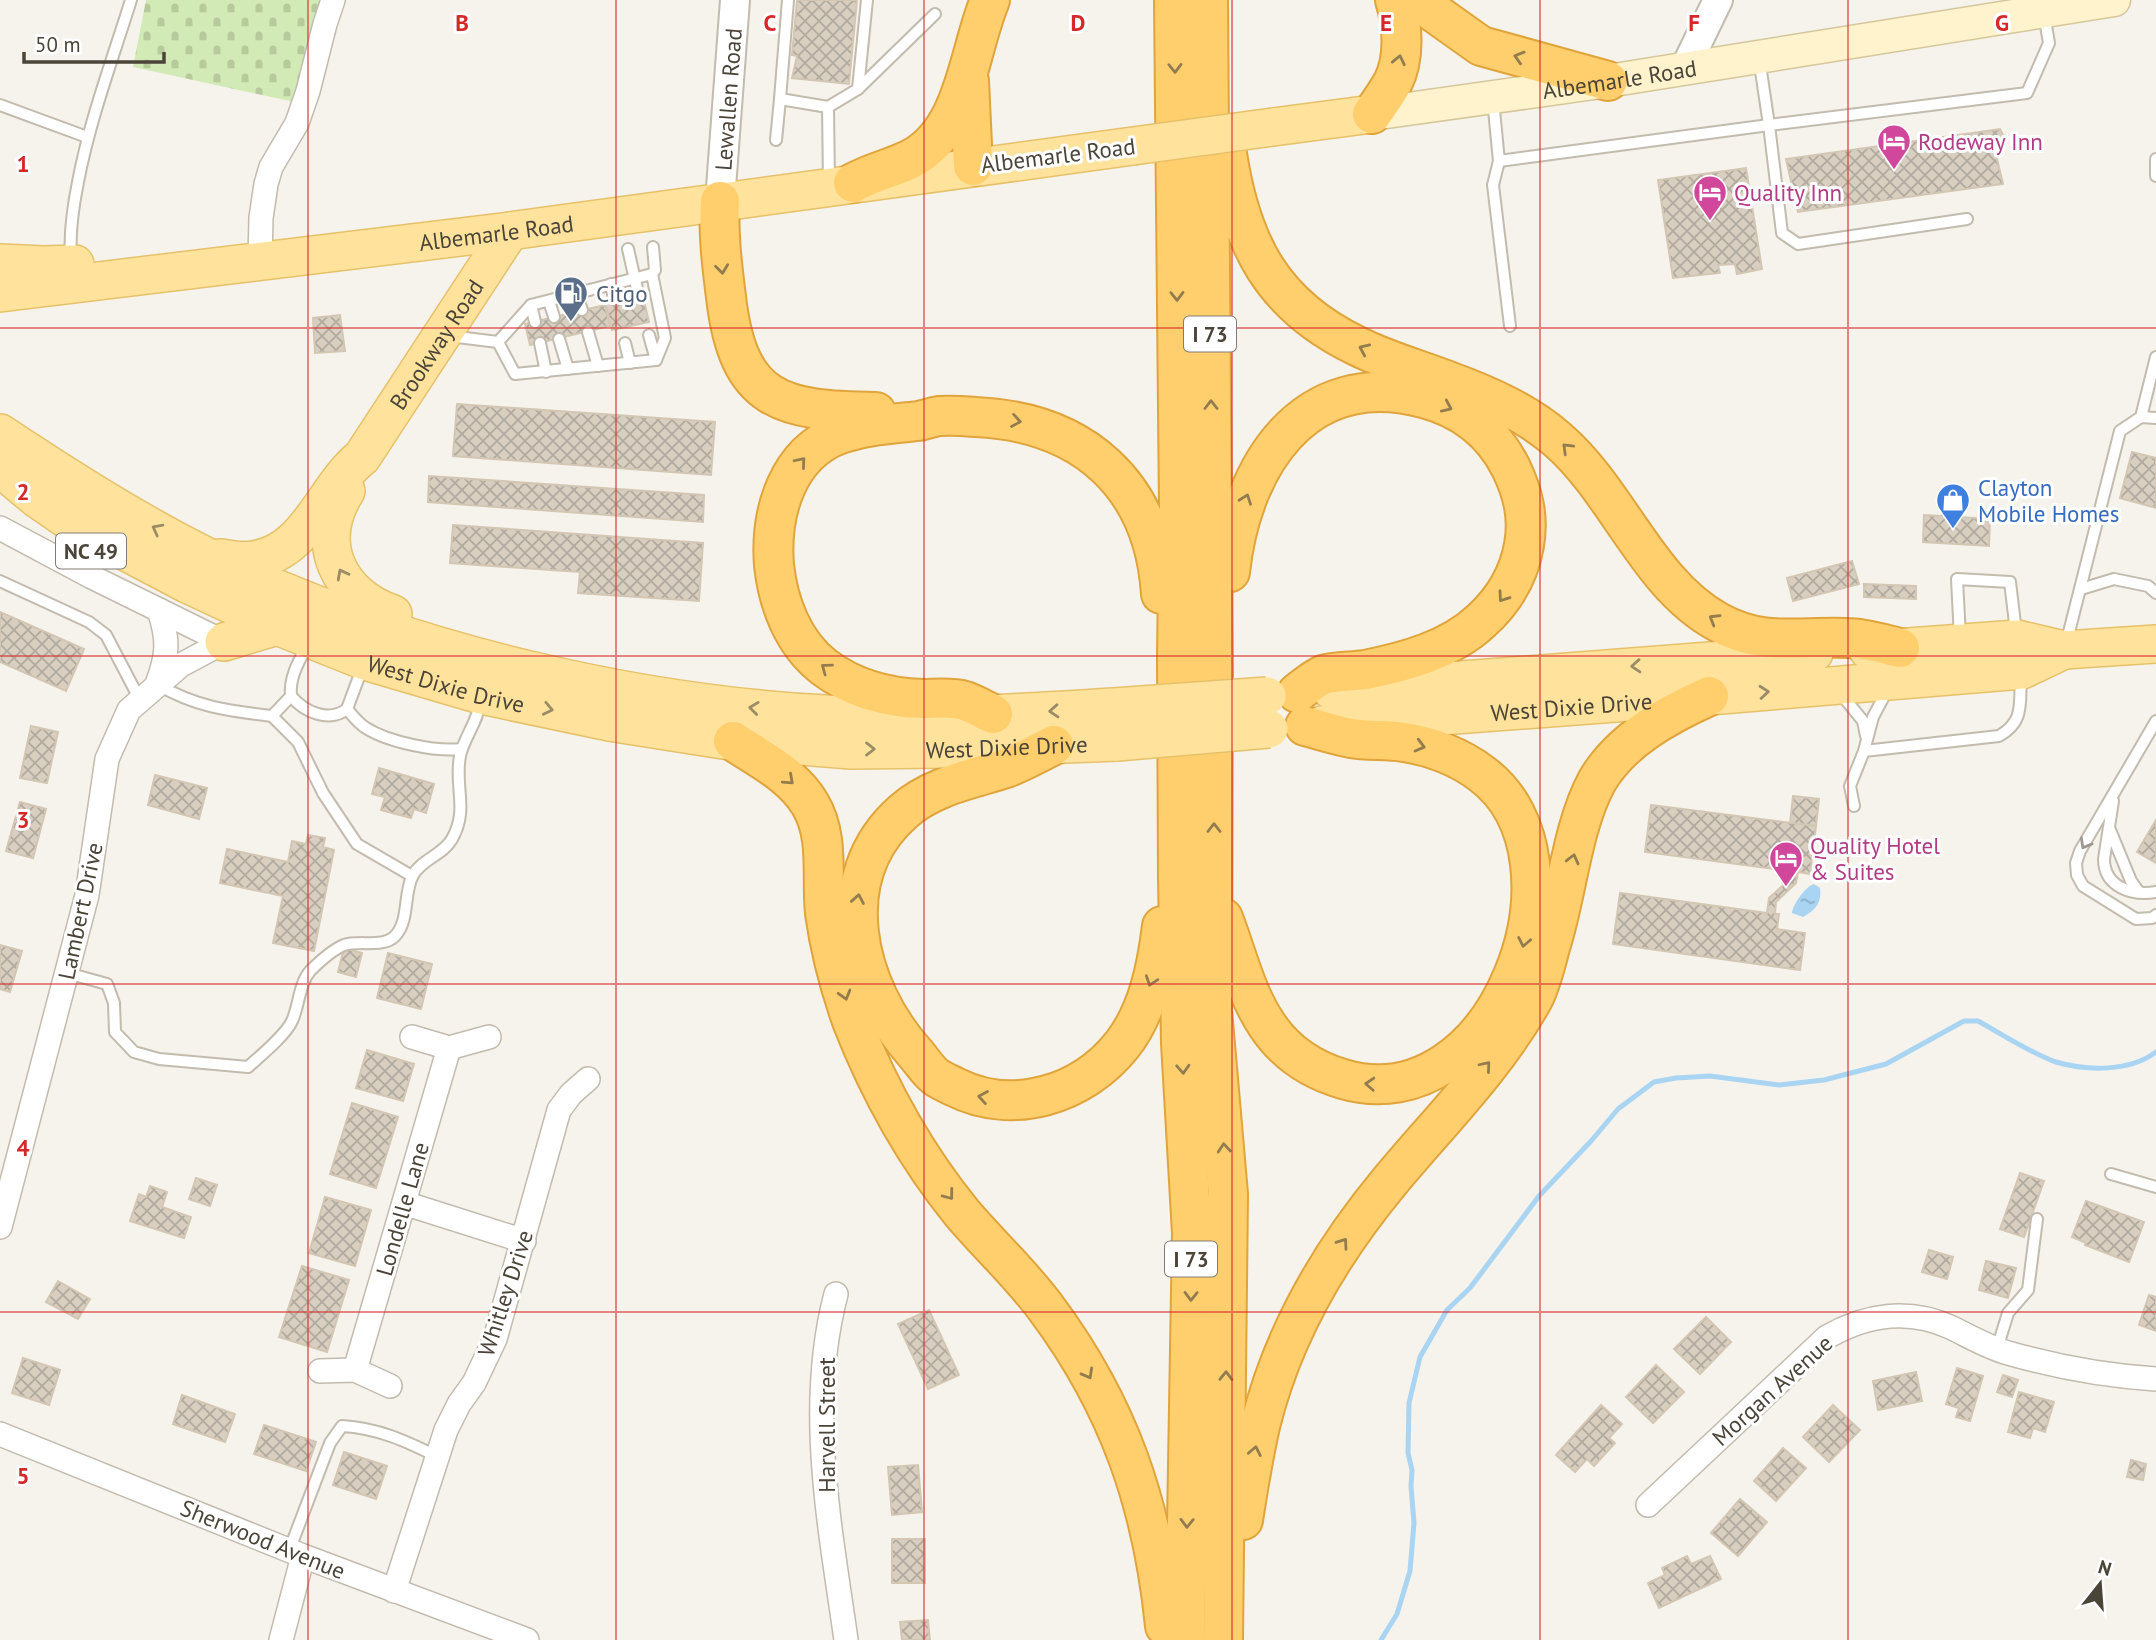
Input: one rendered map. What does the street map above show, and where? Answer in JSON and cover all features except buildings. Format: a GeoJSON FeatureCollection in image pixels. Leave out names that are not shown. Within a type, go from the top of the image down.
{"type":"FeatureCollection","features":[{"type":"Feature","properties":{"kind":"highway"},"geometry":{"type":"LineString","coordinates":[[841,184],[910,160],[941,135],[957,103],[990,0]]}},
{"type":"Feature","properties":{"kind":"highway","name":"I 73"},"geometry":{"type":"LineString","coordinates":[[1174,0],[1179,510],[1178,878],[1181,1043],[1192,1233],[1185,1640]]}},
{"type":"Feature","properties":{"kind":"highway"},"geometry":{"type":"LineString","coordinates":[[1372,114],[1394,80],[1401,51],[1401,17],[1395,0]]}},
{"type":"Feature","properties":{"kind":"highway"},"geometry":{"type":"LineString","coordinates":[[1422,0],[1429,9],[1481,46],[1608,81]]}},
{"type":"Feature","properties":{"kind":"highway"},"geometry":{"type":"LineString","coordinates":[[1208,12],[1223,57],[1226,146],[1240,215],[1262,266],[1290,302],[1328,331],[1358,346],[1479,392],[1541,426],[1581,462],[1679,592],[1717,622],[1751,636],[1770,639],[1849,638],[1896,664]]}},
{"type":"Feature","properties":{"kind":"highway","name":"I 73"},"geometry":{"type":"LineString","coordinates":[[1208,12],[1214,897],[1212,1010],[1228,1195],[1223,1640]]}},
{"type":"Feature","properties":{"kind":"highway"},"geometry":{"type":"LineString","coordinates":[[969,65],[973,166]]}},
{"type":"Feature","properties":{"kind":"highway"},"geometry":{"type":"LineString","coordinates":[[720,201],[718,231],[731,334],[741,362],[759,385],[775,397],[808,409],[988,417],[1046,428],[1079,445],[1104,464],[1125,489],[1144,522],[1158,570],[1162,613],[1177,656]]}},
{"type":"Feature","properties":{"kind":"highway"},"geometry":{"type":"LineString","coordinates":[[1213,669],[1228,639],[1230,569],[1240,514],[1258,470],[1289,430],[1329,404],[1376,393],[1414,396],[1447,406],[1487,433],[1498,445],[1517,480],[1524,500],[1526,535],[1522,556],[1507,592],[1479,623],[1458,638],[1433,651],[1376,667],[1324,675],[1285,711],[1353,738],[1404,742],[1462,762],[1481,773],[1497,787],[1510,804],[1527,845],[1530,912],[1521,955],[1509,987],[1490,1018],[1452,1060],[1419,1077],[1384,1084],[1354,1083],[1323,1074],[1289,1051],[1267,1025],[1243,978],[1234,945],[1214,897]]}},
{"type":"Feature","properties":{"kind":"highway"},"geometry":{"type":"LineString","coordinates":[[938,416],[850,431],[828,439],[806,455],[793,472],[780,504],[774,540],[775,576],[783,606],[795,634],[814,658],[845,681],[888,696],[962,700],[993,714]]}},
{"type":"Feature","properties":{"kind":"highway"},"geometry":{"type":"LineString","coordinates":[[1230,1640],[1236,1567],[1260,1425],[1279,1364],[1306,1304],[1339,1248],[1387,1184],[1510,1037],[1535,995],[1556,929],[1582,820],[1598,780],[1611,762],[1642,733],[1679,709],[1709,696]]}},
{"type":"Feature","properties":{"kind":"highway"},"geometry":{"type":"LineString","coordinates":[[733,741],[777,769],[796,786],[811,805],[823,840],[825,912],[851,1018],[876,1078],[899,1122],[925,1164],[963,1213],[1045,1307],[1075,1350],[1115,1422],[1134,1468],[1147,1513],[1160,1575],[1166,1640]]}},
{"type":"Feature","properties":{"kind":"highway"},"geometry":{"type":"LineString","coordinates":[[1054,745],[1009,767],[946,786],[905,810],[879,837],[863,872],[856,912],[863,957],[880,1003],[905,1041],[936,1077],[971,1094],[1014,1102],[1055,1094],[1092,1073],[1122,1045],[1140,1013],[1157,964],[1163,914],[1178,878]]}},
{"type":"Feature","properties":{"kind":"main road","name":"Albemarle Road"},"geometry":{"type":"LineString","coordinates":[[0,293],[510,232],[841,184],[1372,114],[1608,81],[2114,0]]}},
{"type":"Feature","properties":{"kind":"main road","name":"Brookway Road"},"geometry":{"type":"LineString","coordinates":[[362,457],[510,232]]}},
{"type":"Feature","properties":{"kind":"main road"},"geometry":{"type":"LineString","coordinates":[[0,262],[72,264],[126,261],[173,271]]}},
{"type":"Feature","properties":{"kind":"main road","name":"West Dixie Drive"},"geometry":{"type":"LineString","coordinates":[[0,433],[124,511],[198,570],[277,626],[365,661],[481,695],[609,722],[733,741],[851,750],[1054,745],[1116,724]]}},
{"type":"Feature","properties":{"kind":"main road"},"geometry":{"type":"LineString","coordinates":[[198,570],[253,560],[282,549],[305,528],[351,466],[362,457]]}},
{"type":"Feature","properties":{"kind":"main road"},"geometry":{"type":"LineString","coordinates":[[362,457],[359,469],[342,497],[333,520],[331,536],[337,567],[348,586],[365,602],[424,626],[457,650]]}},
{"type":"Feature","properties":{"kind":"main road","name":"West Dixie Drive"},"geometry":{"type":"LineString","coordinates":[[0,468],[75,525],[198,570],[285,592],[369,624],[526,668],[607,685],[756,709],[829,714],[993,714],[1116,724],[2156,643]]}},
{"type":"Feature","properties":{"kind":"main road","name":"NC 49"},"geometry":{"type":"LineString","coordinates":[[0,522],[157,586],[198,570]]}},
{"type":"Feature","properties":{"kind":"main road"},"geometry":{"type":"LineString","coordinates":[[224,642],[277,626]]}},
{"type":"Feature","properties":{"kind":"main road","name":"West Dixie Drive"},"geometry":{"type":"LineString","coordinates":[[1285,711],[1709,696],[1835,686],[1960,643],[2019,654]]}},
{"type":"Feature","properties":{"kind":"street"},"geometry":{"type":"LineString","coordinates":[[260,260],[261,218],[266,184],[271,167],[297,124],[309,91],[333,0]]}},
{"type":"Feature","properties":{"kind":"street","name":"Lewallen Road"},"geometry":{"type":"LineString","coordinates":[[720,201],[735,0]]}},
{"type":"Feature","properties":{"kind":"street"},"geometry":{"type":"LineString","coordinates":[[1685,68],[1718,0]]}},
{"type":"Feature","properties":{"kind":"street"},"geometry":{"type":"LineString","coordinates":[[0,522],[159,610],[224,642]]}},
{"type":"Feature","properties":{"kind":"street"},"geometry":{"type":"LineString","coordinates":[[149,692],[164,666],[167,634],[159,610]]}},
{"type":"Feature","properties":{"kind":"street","name":"Lambert Drive"},"geometry":{"type":"LineString","coordinates":[[0,1227],[87,895],[107,758],[129,710],[181,665],[224,642]]}},
{"type":"Feature","properties":{"kind":"street"},"geometry":{"type":"LineString","coordinates":[[412,1038],[449,1048],[489,1037]]}},
{"type":"Feature","properties":{"kind":"street","name":"Londelle Lane"},"geometry":{"type":"LineString","coordinates":[[355,1370],[449,1048]]}},
{"type":"Feature","properties":{"kind":"street","name":"Whitley Drive"},"geometry":{"type":"LineString","coordinates":[[394,1591],[446,1430],[474,1384],[495,1339],[559,1110],[571,1094],[589,1079]]}},
{"type":"Feature","properties":{"kind":"street"},"geometry":{"type":"LineString","coordinates":[[404,1203],[524,1241]]}},
{"type":"Feature","properties":{"kind":"street","name":"Harvell Street"},"geometry":{"type":"LineString","coordinates":[[836,1294],[829,1321],[825,1357],[822,1464],[846,1640]]}},
{"type":"Feature","properties":{"kind":"street","name":"Morgan Avenue"},"geometry":{"type":"LineString","coordinates":[[1648,1505],[1827,1337],[1843,1327],[1868,1318],[1914,1316],[1949,1326],[1969,1338],[1997,1349],[2052,1364],[2099,1374],[2156,1379]]}},
{"type":"Feature","properties":{"kind":"street"},"geometry":{"type":"LineString","coordinates":[[320,1371],[355,1370],[390,1386]]}},
{"type":"Feature","properties":{"kind":"street","name":"Sherwood Avenue"},"geometry":{"type":"LineString","coordinates":[[0,1434],[296,1553],[527,1640]]}},
{"type":"Feature","properties":{"kind":"street"},"geometry":{"type":"LineString","coordinates":[[281,1640],[296,1553]]}},
{"type":"Feature","properties":{"kind":"lane"},"geometry":{"type":"LineString","coordinates":[[72,264],[71,222],[88,138],[99,94],[131,0]]}},
{"type":"Feature","properties":{"kind":"lane"},"geometry":{"type":"LineString","coordinates":[[776,140],[788,0]]}},
{"type":"Feature","properties":{"kind":"lane"},"geometry":{"type":"LineString","coordinates":[[858,89],[867,0]]}},
{"type":"Feature","properties":{"kind":"lane"},"geometry":{"type":"LineString","coordinates":[[1499,161],[2027,93],[2049,43],[2043,11]]}},
{"type":"Feature","properties":{"kind":"lane"},"geometry":{"type":"LineString","coordinates":[[780,99],[828,107],[858,89],[935,14]]}},
{"type":"Feature","properties":{"kind":"lane"},"geometry":{"type":"LineString","coordinates":[[1758,56],[1782,233],[1798,244],[1967,219]]}},
{"type":"Feature","properties":{"kind":"lane"},"geometry":{"type":"LineString","coordinates":[[1493,97],[1499,161],[1493,185],[1510,326]]}},
{"type":"Feature","properties":{"kind":"lane"},"geometry":{"type":"LineString","coordinates":[[0,105],[88,138]]}},
{"type":"Feature","properties":{"kind":"lane"},"geometry":{"type":"LineString","coordinates":[[828,107],[841,184]]}},
{"type":"Feature","properties":{"kind":"lane"},"geometry":{"type":"LineString","coordinates":[[2156,159],[2156,176]]}},
{"type":"Feature","properties":{"kind":"lane"},"geometry":{"type":"LineString","coordinates":[[653,247],[652,274],[665,338],[656,360]]}},
{"type":"Feature","properties":{"kind":"lane"},"geometry":{"type":"LineString","coordinates":[[628,249],[638,293]]}},
{"type":"Feature","properties":{"kind":"lane"},"geometry":{"type":"LineString","coordinates":[[498,342],[531,305],[652,274]]}},
{"type":"Feature","properties":{"kind":"lane"},"geometry":{"type":"LineString","coordinates":[[611,284],[614,299]]}},
{"type":"Feature","properties":{"kind":"lane"},"geometry":{"type":"LineString","coordinates":[[576,293],[582,310]]}},
{"type":"Feature","properties":{"kind":"lane"},"geometry":{"type":"LineString","coordinates":[[549,301],[554,317]]}},
{"type":"Feature","properties":{"kind":"lane"},"geometry":{"type":"LineString","coordinates":[[531,305],[535,322]]}},
{"type":"Feature","properties":{"kind":"lane"},"geometry":{"type":"LineString","coordinates":[[587,332],[598,366]]}},
{"type":"Feature","properties":{"kind":"lane"},"geometry":{"type":"LineString","coordinates":[[443,335],[498,342]]}},
{"type":"Feature","properties":{"kind":"lane"},"geometry":{"type":"LineString","coordinates":[[649,335],[656,360]]}},
{"type":"Feature","properties":{"kind":"lane"},"geometry":{"type":"LineString","coordinates":[[559,339],[569,369]]}},
{"type":"Feature","properties":{"kind":"lane"},"geometry":{"type":"LineString","coordinates":[[498,342],[515,374],[656,360]]}},
{"type":"Feature","properties":{"kind":"lane"},"geometry":{"type":"LineString","coordinates":[[540,343],[546,372]]}},
{"type":"Feature","properties":{"kind":"lane"},"geometry":{"type":"LineString","coordinates":[[625,343],[629,363]]}},
{"type":"Feature","properties":{"kind":"lane"},"geometry":{"type":"LineString","coordinates":[[2141,417],[2156,357]]}},
{"type":"Feature","properties":{"kind":"lane"},"geometry":{"type":"LineString","coordinates":[[2064,650],[2120,431],[2141,417],[2156,418]]}},
{"type":"Feature","properties":{"kind":"lane"},"geometry":{"type":"LineString","coordinates":[[1865,745],[1999,736],[2013,728],[2019,715],[2019,654],[2010,582],[1957,579],[1960,643]]}},
{"type":"Feature","properties":{"kind":"lane"},"geometry":{"type":"LineString","coordinates":[[2081,589],[2114,579],[2148,586],[2156,593]]}},
{"type":"Feature","properties":{"kind":"lane"},"geometry":{"type":"LineString","coordinates":[[0,581],[89,622],[106,635],[149,692],[177,697],[221,711],[272,716],[298,742],[323,793],[357,844],[412,876]]}},
{"type":"Feature","properties":{"kind":"lane"},"geometry":{"type":"LineString","coordinates":[[310,640],[293,673],[290,688],[291,696],[299,706],[316,713],[333,715],[347,709],[365,661]]}},
{"type":"Feature","properties":{"kind":"lane"},"geometry":{"type":"LineString","coordinates":[[1854,806],[1850,786],[1896,664]]}},
{"type":"Feature","properties":{"kind":"lane"},"geometry":{"type":"LineString","coordinates":[[1835,686],[1863,721],[1865,745]]}},
{"type":"Feature","properties":{"kind":"lane"},"geometry":{"type":"LineString","coordinates":[[67,973],[107,984],[114,1003],[115,1032],[134,1052],[159,1059],[248,1067],[292,1023],[308,974],[328,955],[343,946],[363,941],[382,942],[394,936],[404,919],[412,876],[421,865],[447,847],[459,822],[462,802],[458,770],[461,748],[479,709],[481,695]]}},
{"type":"Feature","properties":{"kind":"lane"},"geometry":{"type":"LineString","coordinates":[[272,716],[291,696]]}},
{"type":"Feature","properties":{"kind":"lane"},"geometry":{"type":"LineString","coordinates":[[347,709],[356,721],[368,730],[386,737],[438,750],[461,748]]}},
{"type":"Feature","properties":{"kind":"lane"},"geometry":{"type":"LineString","coordinates":[[2155,727],[2113,794],[2080,851],[2076,863],[2077,876],[2083,886],[2136,919],[2152,918],[2156,915]]}},
{"type":"Feature","properties":{"kind":"lane"},"geometry":{"type":"LineString","coordinates":[[2113,794],[2104,859],[2108,879],[2126,890],[2156,892]]}},
{"type":"Feature","properties":{"kind":"lane"},"geometry":{"type":"LineString","coordinates":[[2110,827],[2131,881],[2140,892]]}},
{"type":"Feature","properties":{"kind":"lane"},"geometry":{"type":"LineString","coordinates":[[2111,1174],[2156,1187]]}},
{"type":"Feature","properties":{"kind":"lane"},"geometry":{"type":"LineString","coordinates":[[1997,1349],[2008,1312],[2028,1290],[2037,1219]]}},
{"type":"Feature","properties":{"kind":"lane"},"geometry":{"type":"LineString","coordinates":[[296,1553],[330,1443],[342,1426],[365,1427],[399,1437],[438,1457]]}},
{"type":"Feature","properties":{"kind":"green space"},"geometry":{"type":"Polygon","coordinates":[[[146,0],[330,0],[299,103],[133,67],[146,0]]]}},
{"type":"Feature","properties":{"kind":"water"},"geometry":{"type":"Polygon","coordinates":[[[1814,884],[1820,888],[1819,901],[1815,908],[1803,917],[1792,913],[1800,896],[1814,884]]]}},
{"type":"Feature","properties":{"kind":"waterway"},"geometry":{"type":"LineString","coordinates":[[1381,1640],[1397,1614],[1410,1571],[1414,1523],[1412,1470],[1408,1453],[1409,1403],[1420,1357],[1447,1310],[1470,1288],[1539,1196],[1618,1109],[1654,1082],[1676,1078],[1710,1076],[1779,1085],[1824,1080],[1886,1064],[1964,1021],[1978,1021],[2038,1054],[2068,1065],[2108,1068],[2134,1063],[2156,1052]]}},
{"type":"Feature","properties":{"kind":"place","name":"Rodeway Inn"},"geometry":{"type":"Point","coordinates":[1894,171]}},
{"type":"Feature","properties":{"kind":"place","name":"Quality Inn"},"geometry":{"type":"Point","coordinates":[1710,222]}},
{"type":"Feature","properties":{"kind":"place","name":"Citgo"},"geometry":{"type":"Point","coordinates":[571,323]}},
{"type":"Feature","properties":{"kind":"place","name":"Clayton Mobile Homes"},"geometry":{"type":"Point","coordinates":[1953,530]}},
{"type":"Feature","properties":{"kind":"place","name":"Quality Hotel & Suites"},"geometry":{"type":"Point","coordinates":[1786,888]}}]}
